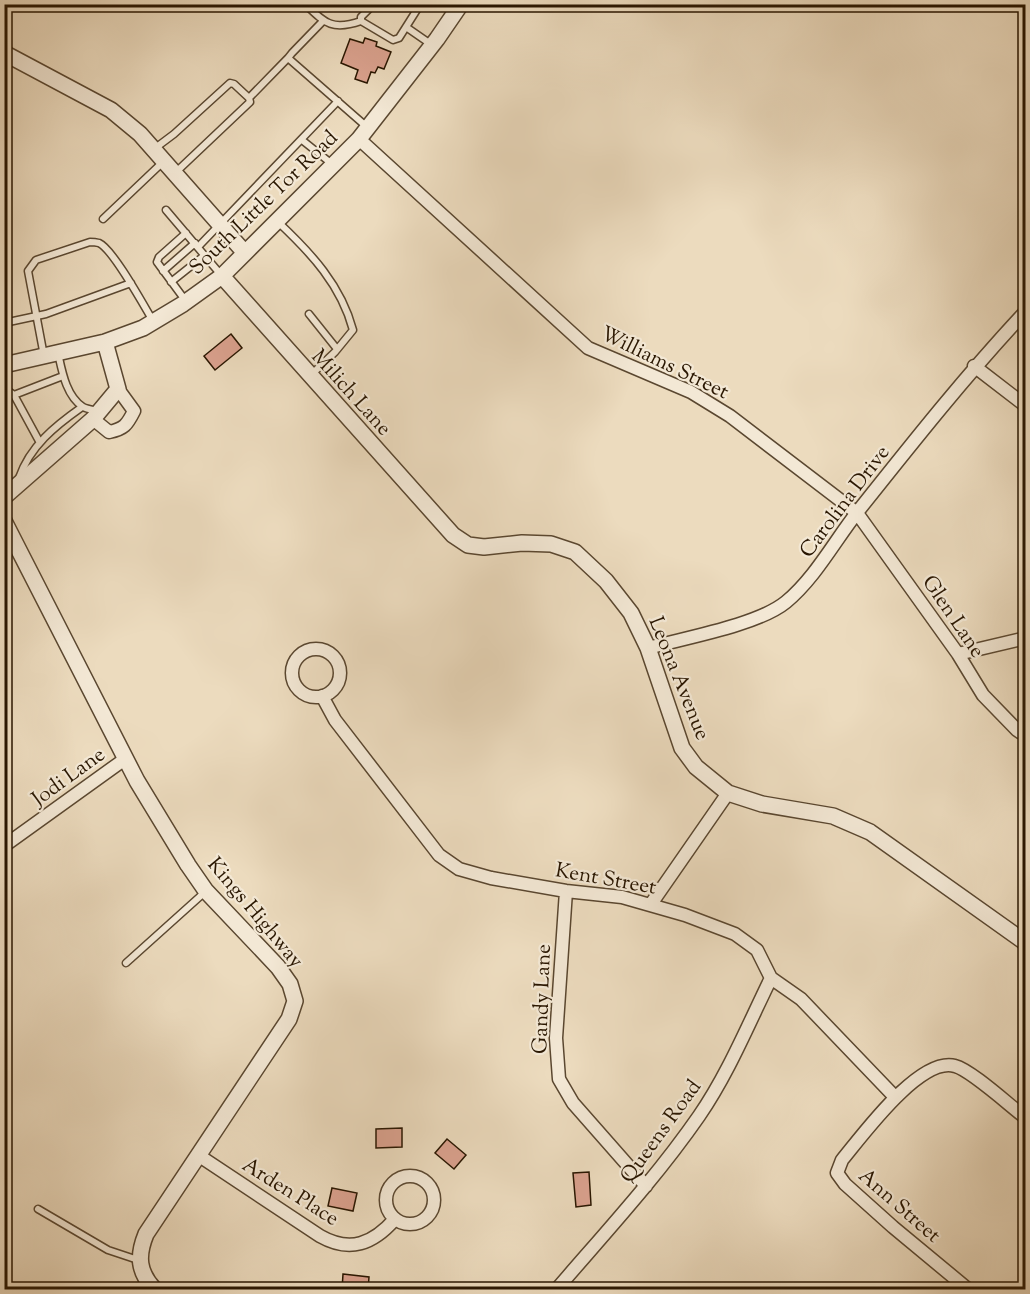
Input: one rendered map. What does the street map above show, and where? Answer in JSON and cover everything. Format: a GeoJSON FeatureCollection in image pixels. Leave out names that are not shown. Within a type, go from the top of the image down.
{"type":"FeatureCollection","features":[{"type":"Feature","properties":{"kind":"street","name":"South Little Tor Road"},"geometry":{"type":"LineString","coordinates":[[4,365],[105,342],[143,328],[186,302],[222,276],[364,133],[461,4]]}},
{"type":"Feature","properties":{"kind":"street"},"geometry":{"type":"LineString","coordinates":[[4,53],[111,110],[140,134],[245,253]]}},
{"type":"Feature","properties":{"kind":"street","name":"Williams Street"},"geometry":{"type":"LineString","coordinates":[[364,133],[588,348],[691,392],[730,416],[857,513]]}},
{"type":"Feature","properties":{"kind":"street","name":"Milich Lane"},"geometry":{"type":"LineString","coordinates":[[222,276],[453,536]]}},
{"type":"Feature","properties":{"kind":"street","name":"Carolina Drive"},"geometry":{"type":"LineString","coordinates":[[648,648],[748,621],[784,603],[810,578],[857,513],[974,366],[1026,311]]}},
{"type":"Feature","properties":{"kind":"street"},"geometry":{"type":"LineString","coordinates":[[95,415],[109,432],[122,430],[134,411],[118,389],[105,342]]}},
{"type":"Feature","properties":{"kind":"street"},"geometry":{"type":"LineString","coordinates":[[974,366],[1026,406]]}},
{"type":"Feature","properties":{"kind":"street"},"geometry":{"type":"LineString","coordinates":[[10,492],[95,415],[118,389]]}},
{"type":"Feature","properties":{"kind":"street","name":"Glen Lane"},"geometry":{"type":"LineString","coordinates":[[857,513],[958,654],[983,695],[1017,730],[1026,736]]}},
{"type":"Feature","properties":{"kind":"street","name":"Kings Highway"},"geometry":{"type":"LineString","coordinates":[[4,522],[125,759],[166,829],[206,891],[283,973],[292,988],[295,1000],[289,1019],[149,1228],[142,1245],[140,1260]]}},
{"type":"Feature","properties":{"kind":"street","name":"Leona Avenue"},"geometry":{"type":"LineString","coordinates":[[453,536],[468,545],[484,547],[522,543],[551,544],[575,552],[606,581],[631,613],[648,648],[682,748],[696,767],[728,793],[762,804],[833,816],[870,832],[1026,943]]}},
{"type":"Feature","properties":{"kind":"street"},"geometry":{"type":"LineString","coordinates":[[958,654],[1026,638]]}},
{"type":"Feature","properties":{"kind":"street"},"geometry":{"type":"LineString","coordinates":[[321,649],[330,653],[337,660],[340,668],[336,687],[322,696],[309,696],[302,692],[296,686],[293,678],[293,667],[296,660],[309,650],[321,649]]}},
{"type":"Feature","properties":{"kind":"street","name":"Kent Street"},"geometry":{"type":"LineString","coordinates":[[322,696],[335,720],[439,855],[459,869],[491,878],[566,891],[622,897],[651,904],[735,934],[757,950],[771,978],[801,999],[894,1096]]}},
{"type":"Feature","properties":{"kind":"street","name":"Jodi Lane"},"geometry":{"type":"LineString","coordinates":[[4,846],[125,759]]}},
{"type":"Feature","properties":{"kind":"street"},"geometry":{"type":"LineString","coordinates":[[651,904],[728,793]]}},
{"type":"Feature","properties":{"kind":"street","name":"Gandy Lane"},"geometry":{"type":"LineString","coordinates":[[566,891],[556,1038],[559,1079],[573,1103],[646,1186]]}},
{"type":"Feature","properties":{"kind":"street","name":"Queens Road"},"geometry":{"type":"LineString","coordinates":[[556,1290],[646,1186],[699,1116],[729,1066],[771,978]]}},
{"type":"Feature","properties":{"kind":"street","name":"Ann Street"},"geometry":{"type":"LineString","coordinates":[[969,1290],[893,1227],[845,1184],[837,1173],[842,1160],[894,1096],[927,1072],[942,1066],[954,1065],[965,1070],[1026,1118]]}},
{"type":"Feature","properties":{"kind":"street","name":"Arden Place"},"geometry":{"type":"LineString","coordinates":[[198,1155],[320,1236],[334,1242],[351,1245],[367,1242],[382,1233],[395,1219]]}},
{"type":"Feature","properties":{"kind":"street"},"geometry":{"type":"LineString","coordinates":[[411,1175],[419,1177],[427,1183],[434,1198],[432,1211],[420,1222],[411,1224],[395,1219],[389,1213],[386,1201],[387,1190],[399,1178],[411,1175]]}},
{"type":"Feature","properties":{"kind":"street"},"geometry":{"type":"LineString","coordinates":[[140,1260],[144,1276],[155,1290]]}},
{"type":"Feature","properties":{"kind":"lane"},"geometry":{"type":"LineString","coordinates":[[305,4],[329,24],[350,25],[361,21]]}},
{"type":"Feature","properties":{"kind":"lane"},"geometry":{"type":"LineString","coordinates":[[361,21],[361,17],[374,4]]}},
{"type":"Feature","properties":{"kind":"lane"},"geometry":{"type":"LineString","coordinates":[[361,21],[393,40],[399,38],[418,8],[417,4]]}},
{"type":"Feature","properties":{"kind":"lane"},"geometry":{"type":"LineString","coordinates":[[175,174],[250,102],[249,98],[323,21]]}},
{"type":"Feature","properties":{"kind":"lane"},"geometry":{"type":"LineString","coordinates":[[406,27],[432,45]]}},
{"type":"Feature","properties":{"kind":"lane"},"geometry":{"type":"LineString","coordinates":[[288,58],[338,101],[364,133]]}},
{"type":"Feature","properties":{"kind":"lane"},"geometry":{"type":"LineString","coordinates":[[103,219],[174,134],[230,83],[249,98]]}},
{"type":"Feature","properties":{"kind":"lane"},"geometry":{"type":"LineString","coordinates":[[163,271],[220,225],[338,101]]}},
{"type":"Feature","properties":{"kind":"lane"},"geometry":{"type":"LineString","coordinates":[[302,140],[333,165]]}},
{"type":"Feature","properties":{"kind":"lane"},"geometry":{"type":"LineString","coordinates":[[166,210],[222,276]]}},
{"type":"Feature","properties":{"kind":"lane"},"geometry":{"type":"LineString","coordinates":[[277,221],[306,248],[331,280],[349,316],[353,330],[310,377]]}},
{"type":"Feature","properties":{"kind":"lane"},"geometry":{"type":"LineString","coordinates":[[186,232],[157,259],[186,302]]}},
{"type":"Feature","properties":{"kind":"lane"},"geometry":{"type":"LineString","coordinates":[[95,415],[72,395],[51,355],[35,317],[28,271],[36,260],[90,242],[97,242],[103,246],[131,284],[153,322]]}},
{"type":"Feature","properties":{"kind":"lane"},"geometry":{"type":"LineString","coordinates":[[171,282],[205,255]]}},
{"type":"Feature","properties":{"kind":"lane"},"geometry":{"type":"LineString","coordinates":[[4,323],[35,317],[131,284]]}},
{"type":"Feature","properties":{"kind":"lane"},"geometry":{"type":"LineString","coordinates":[[309,314],[337,350]]}},
{"type":"Feature","properties":{"kind":"lane"},"geometry":{"type":"LineString","coordinates":[[14,395],[63,376]]}},
{"type":"Feature","properties":{"kind":"lane"},"geometry":{"type":"LineString","coordinates":[[4,388],[14,395],[39,441]]}},
{"type":"Feature","properties":{"kind":"lane"},"geometry":{"type":"LineString","coordinates":[[10,492],[23,465],[39,441],[82,406]]}},
{"type":"Feature","properties":{"kind":"lane"},"geometry":{"type":"LineString","coordinates":[[126,963],[206,891]]}},
{"type":"Feature","properties":{"kind":"lane"},"geometry":{"type":"LineString","coordinates":[[38,1209],[108,1250],[140,1260]]}},
{"type":"Feature","properties":{"kind":"building"},"geometry":{"type":"Polygon","coordinates":[[[365,38],[377,42],[376,46],[391,52],[384,69],[378,67],[375,73],[371,72],[367,83],[355,79],[358,70],[341,63],[350,39],[363,43],[365,38]]]}},
{"type":"Feature","properties":{"kind":"building"},"geometry":{"type":"Polygon","coordinates":[[[231,334],[242,348],[215,370],[204,356],[231,334]]]}},
{"type":"Feature","properties":{"kind":"building"},"geometry":{"type":"Polygon","coordinates":[[[402,1128],[402,1147],[376,1148],[376,1129],[402,1128]]]}},
{"type":"Feature","properties":{"kind":"building"},"geometry":{"type":"Polygon","coordinates":[[[447,1139],[466,1155],[454,1169],[435,1153],[447,1139]]]}},
{"type":"Feature","properties":{"kind":"building"},"geometry":{"type":"Polygon","coordinates":[[[589,1172],[591,1205],[576,1207],[573,1173],[589,1172]]]}},
{"type":"Feature","properties":{"kind":"building"},"geometry":{"type":"Polygon","coordinates":[[[332,1188],[357,1193],[353,1211],[328,1206],[332,1188]]]}},
{"type":"Feature","properties":{"kind":"building"},"geometry":{"type":"Polygon","coordinates":[[[343,1274],[369,1277],[368,1290],[342,1290],[343,1274]]]}}]}
